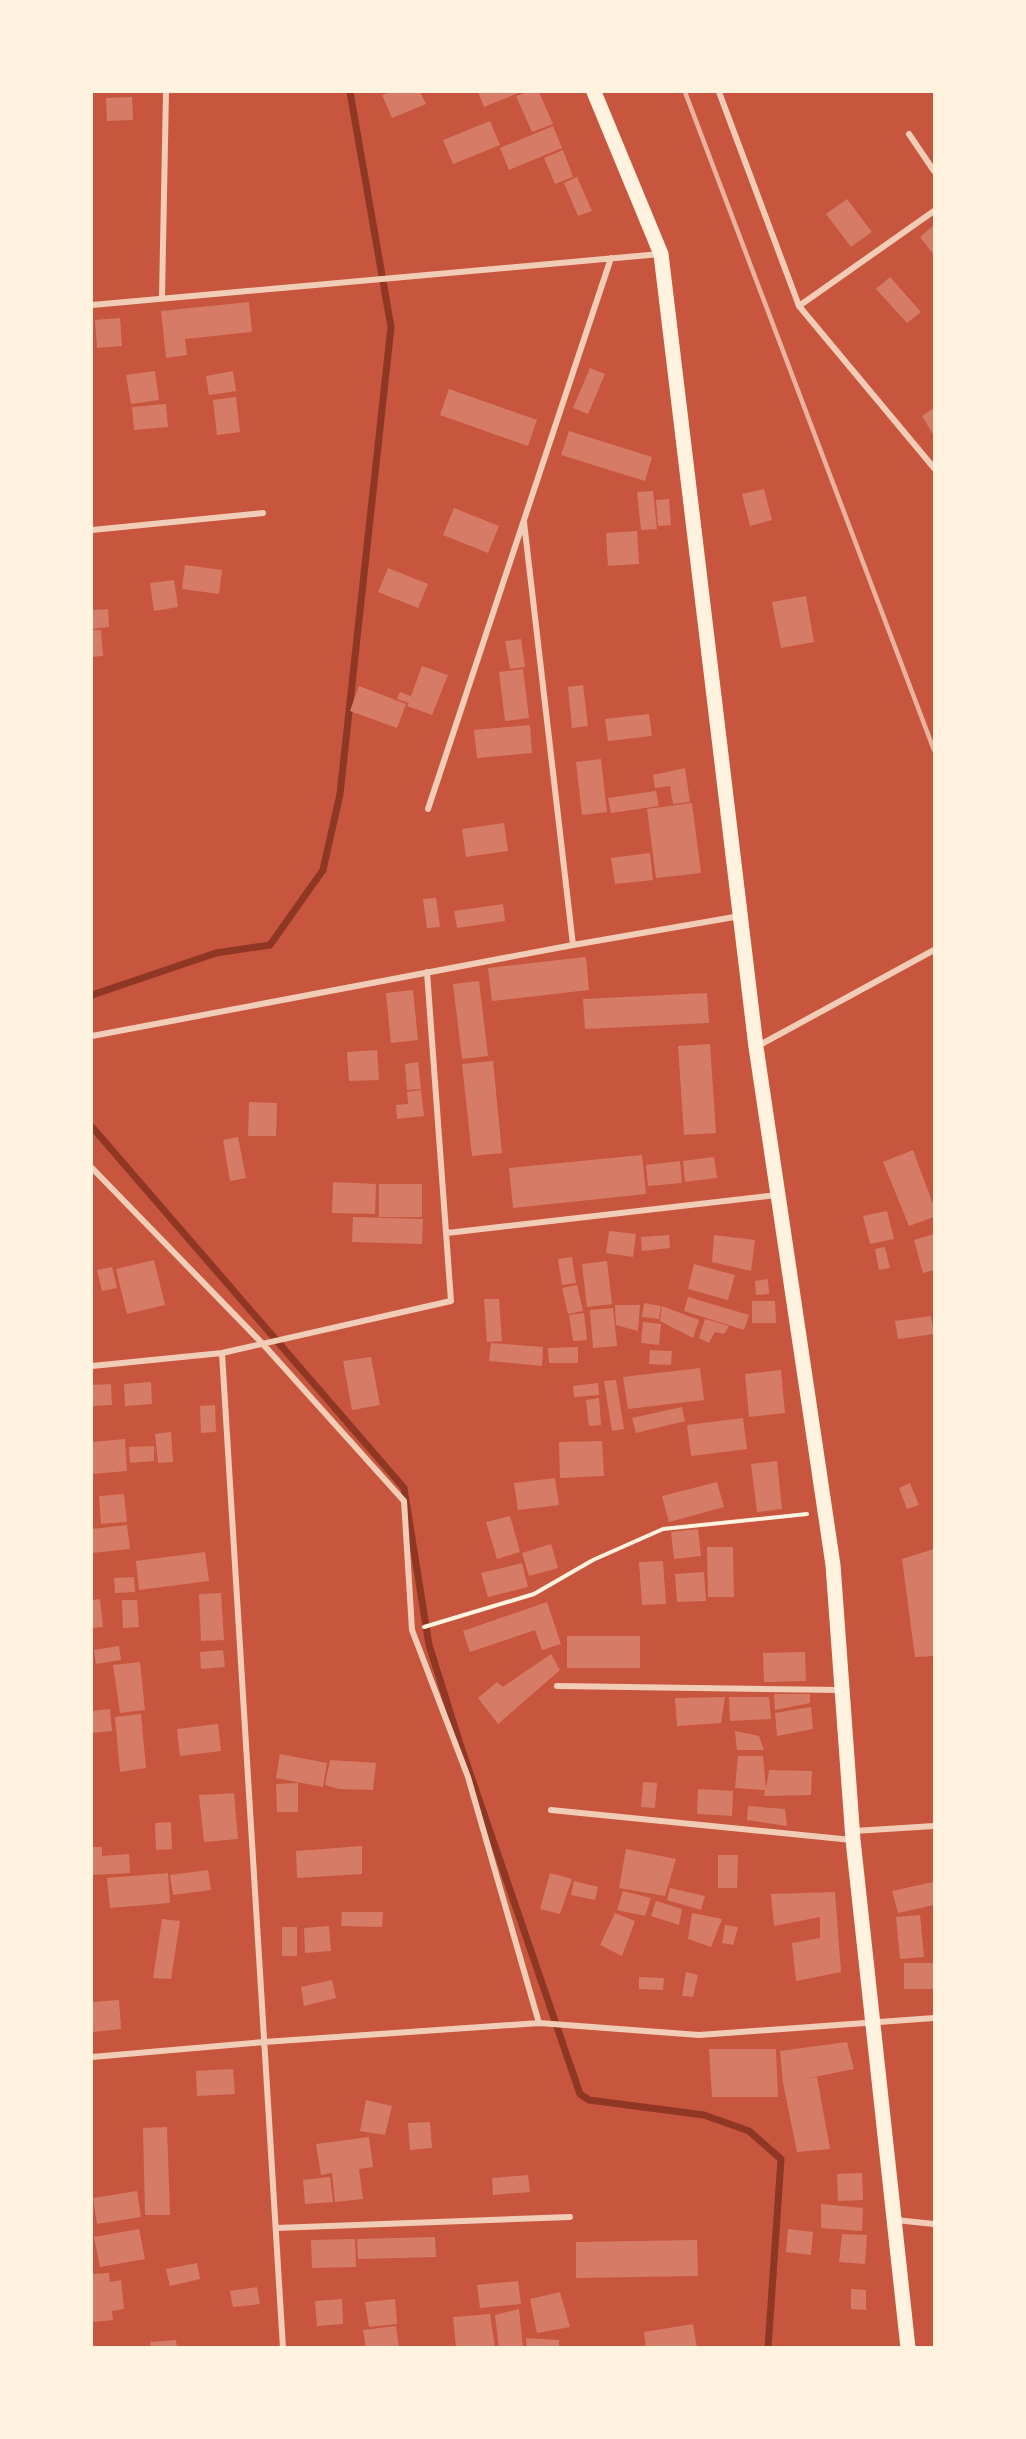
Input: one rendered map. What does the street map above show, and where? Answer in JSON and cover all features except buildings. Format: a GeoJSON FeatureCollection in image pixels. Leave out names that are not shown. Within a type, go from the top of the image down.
{"type":"FeatureCollection","features":[{"type":"Feature","properties":{"kind":"main road"},"geometry":{"type":"LineString","coordinates":[[594,92],[661,254],[756,1047],[833,1565],[852,1836],[908,2348]]}},
{"type":"Feature","properties":{"kind":"street"},"geometry":{"type":"LineString","coordinates":[[162,297],[166,92]]}},
{"type":"Feature","properties":{"kind":"street"},"geometry":{"type":"LineString","coordinates":[[720,92],[800,306],[934,468]]}},
{"type":"Feature","properties":{"kind":"street"},"geometry":{"type":"LineString","coordinates":[[909,134],[934,171]]}},
{"type":"Feature","properties":{"kind":"street"},"geometry":{"type":"LineString","coordinates":[[800,306],[934,211]]}},
{"type":"Feature","properties":{"kind":"street"},"geometry":{"type":"LineString","coordinates":[[92,305],[661,254]]}},
{"type":"Feature","properties":{"kind":"street"},"geometry":{"type":"LineString","coordinates":[[428,809],[611,258]]}},
{"type":"Feature","properties":{"kind":"street"},"geometry":{"type":"LineString","coordinates":[[92,530],[263,513]]}},
{"type":"Feature","properties":{"kind":"street"},"geometry":{"type":"LineString","coordinates":[[524,520],[573,945]]}},
{"type":"Feature","properties":{"kind":"street"},"geometry":{"type":"LineString","coordinates":[[92,1036],[427,972],[740,916]]}},
{"type":"Feature","properties":{"kind":"street"},"geometry":{"type":"LineString","coordinates":[[756,1047],[934,950]]}},
{"type":"Feature","properties":{"kind":"street"},"geometry":{"type":"LineString","coordinates":[[92,1366],[222,1353],[261,1342],[451,1301],[427,972]]}},
{"type":"Feature","properties":{"kind":"street"},"geometry":{"type":"LineString","coordinates":[[92,1168],[261,1342],[404,1501],[412,1630],[468,1777],[539,2023]]}},
{"type":"Feature","properties":{"kind":"street"},"geometry":{"type":"LineString","coordinates":[[447,1233],[778,1195]]}},
{"type":"Feature","properties":{"kind":"street"},"geometry":{"type":"LineString","coordinates":[[222,1353],[283,2348]]}},
{"type":"Feature","properties":{"kind":"street"},"geometry":{"type":"LineString","coordinates":[[556,1686],[841,1690]]}},
{"type":"Feature","properties":{"kind":"street"},"geometry":{"type":"LineString","coordinates":[[551,1810],[852,1836],[934,1826]]}},
{"type":"Feature","properties":{"kind":"street"},"geometry":{"type":"LineString","coordinates":[[92,2057],[264,2042],[539,2023],[699,2035],[934,2018]]}},
{"type":"Feature","properties":{"kind":"street"},"geometry":{"type":"LineString","coordinates":[[276,2228],[570,2217]]}},
{"type":"Feature","properties":{"kind":"street"},"geometry":{"type":"LineString","coordinates":[[894,2220],[934,2224]]}},
{"type":"Feature","properties":{"kind":"path"},"geometry":{"type":"LineString","coordinates":[[412,1630],[534,1594],[593,1560],[663,1529],[825,1512]]}},
{"type":"Feature","properties":{"kind":"waterway"},"geometry":{"type":"LineString","coordinates":[[92,995],[216,953],[270,945],[323,870],[340,794],[391,327],[350,92]]}},
{"type":"Feature","properties":{"kind":"waterway"},"geometry":{"type":"LineString","coordinates":[[92,1127],[404,1488],[429,1645],[461,1747],[580,2094],[589,2100],[704,2115],[749,2131],[781,2159],[768,2348]]}},
{"type":"Feature","properties":{"kind":"railway"},"geometry":{"type":"LineString","coordinates":[[685,92],[934,750]]}}]}
